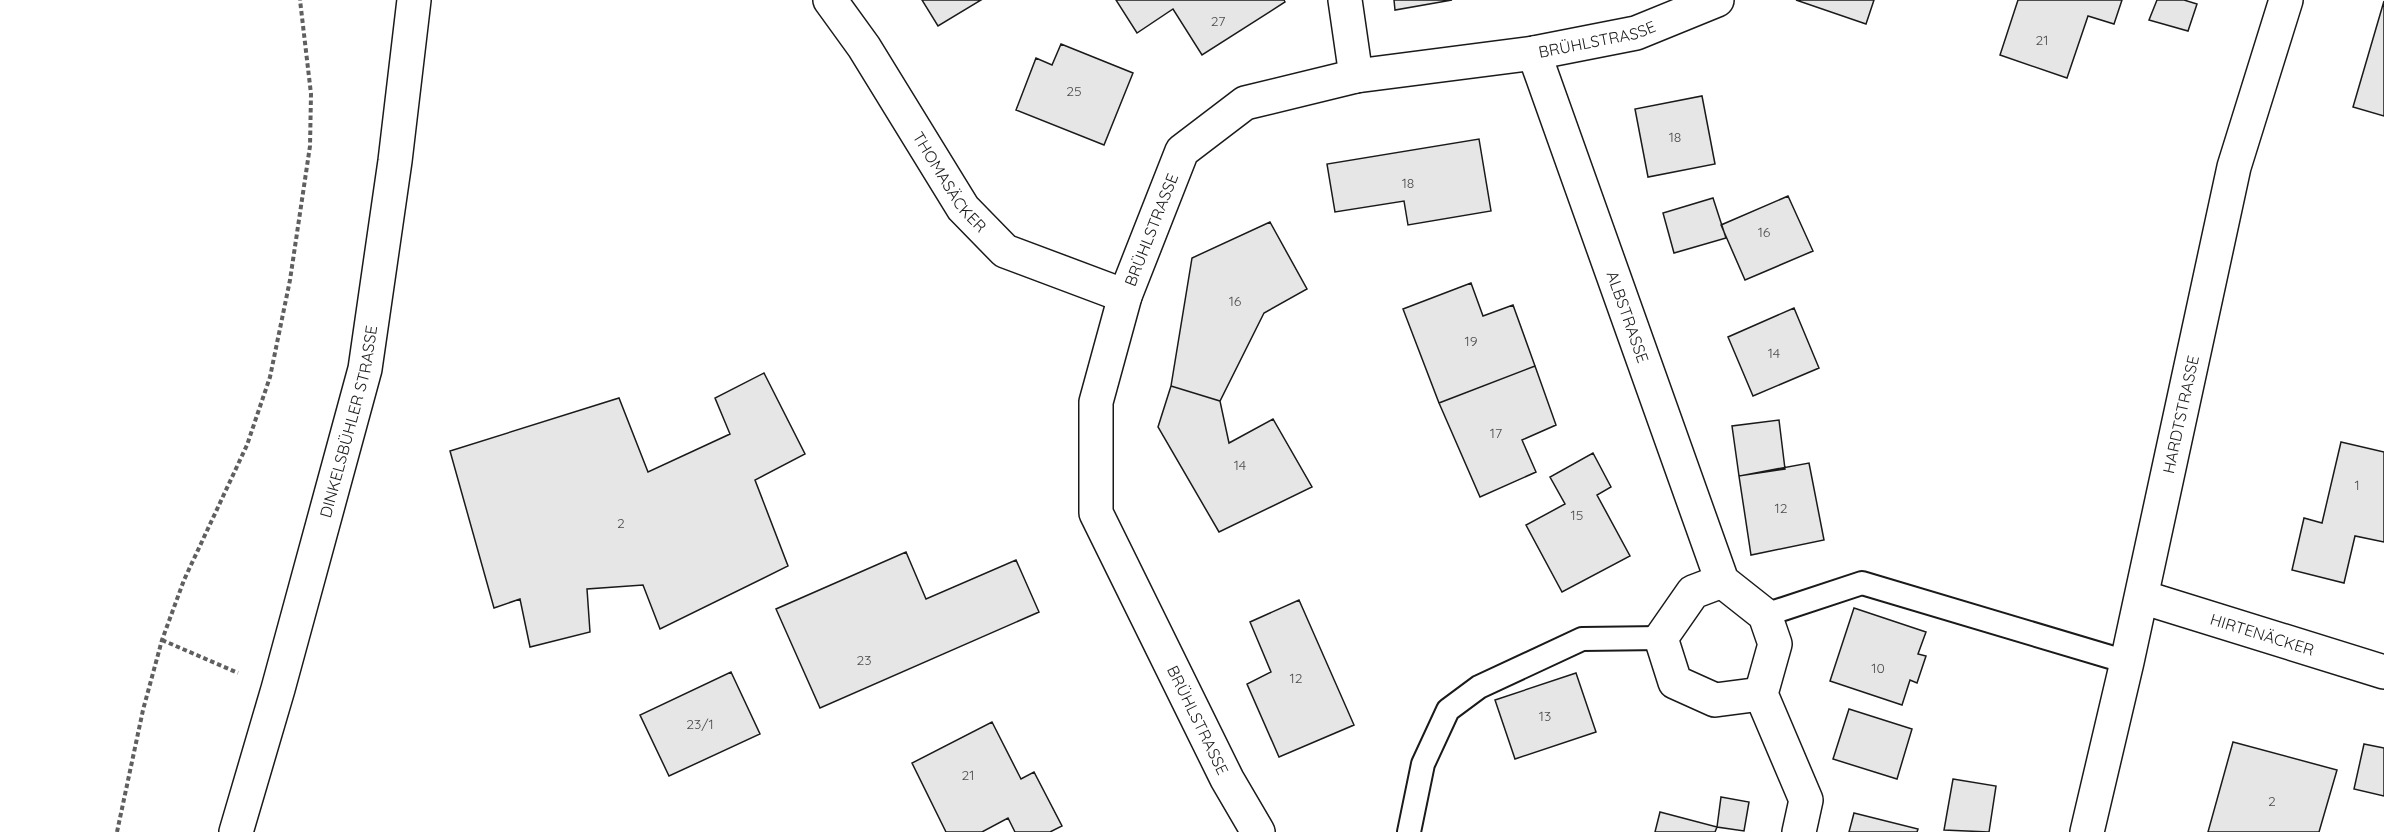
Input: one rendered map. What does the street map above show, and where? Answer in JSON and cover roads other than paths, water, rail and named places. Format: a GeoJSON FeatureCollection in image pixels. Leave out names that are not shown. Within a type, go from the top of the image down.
{"type":"FeatureCollection","features":[{"type":"Feature","properties":{"kind":"street","name":"DINKELSBÜHLER STRASSE"},"geometry":{"type":"LineString","coordinates":[[236,832],[278,689],[365,369],[395,161],[414,0]]}},
{"type":"Feature","properties":{"kind":"street","name":"THOMASÄCKER"},"geometry":{"type":"LineString","coordinates":[[830,0],[864,47],[963,208],[998,244],[1005,251],[1125,296]]}},
{"type":"Feature","properties":{"kind":"street"},"geometry":{"type":"LineString","coordinates":[[1345,0],[1356,76]]}},
{"type":"Feature","properties":{"kind":"street","name":"BRÜHLSTRASSE"},"geometry":{"type":"LineString","coordinates":[[1258,832],[1227,779],[1096,513],[1096,402],[1125,296],[1182,151],[1245,103],[1356,76],[1534,53],[1636,33],[1717,0]]}},
{"type":"Feature","properties":{"kind":"street","name":"HARDTSTRASSE"},"geometry":{"type":"LineString","coordinates":[[2087,832],[2142,597],[2234,167],[2286,0]]}},
{"type":"Feature","properties":{"kind":"street","name":"ALBSTRASSE"},"geometry":{"type":"LineString","coordinates":[[1534,53],[1722,581]]}},
{"type":"Feature","properties":{"kind":"street"},"geometry":{"type":"LineString","coordinates":[[1761,694],[1715,700],[1675,682],[1661,638],[1693,592],[1722,581],[1765,615],[1775,644],[1761,694],[1806,800],[1799,832]]}},
{"type":"Feature","properties":{"kind":"street","name":"HIRTENÄCKER"},"geometry":{"type":"LineString","coordinates":[[2142,597],[2384,672]]}},
{"type":"Feature","properties":{"kind":"lane"},"geometry":{"type":"LineString","coordinates":[[1765,615],[1862,583],[2127,663]]}},
{"type":"Feature","properties":{"kind":"lane"},"geometry":{"type":"LineString","coordinates":[[1409,832],[1423,764],[1448,710],[1479,687],[1582,639],[1661,638]]}}]}
